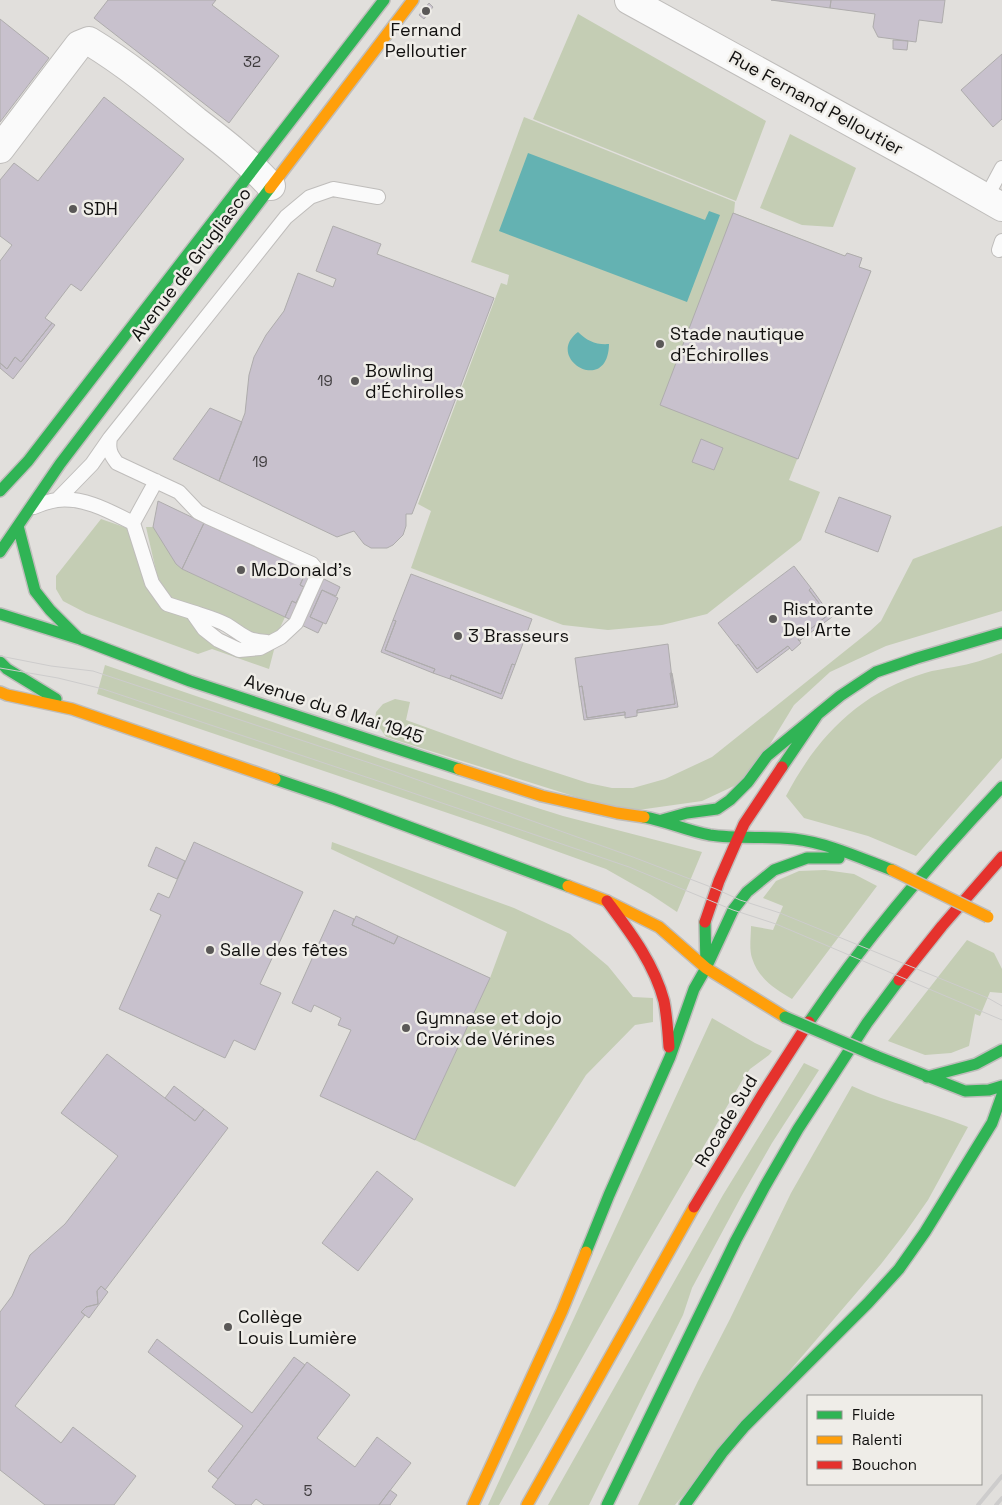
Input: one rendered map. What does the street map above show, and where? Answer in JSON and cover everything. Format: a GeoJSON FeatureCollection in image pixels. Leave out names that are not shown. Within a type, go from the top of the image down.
{"type":"FeatureCollection","features":[{"type":"Feature","properties":{"kind":"main road","name":"Avenue de Grugliasco"},"geometry":{"type":"LineString","coordinates":[[0,552],[29,508],[263,178],[384,0]]}},
{"type":"Feature","properties":{"kind":"main road","name":"Avenue de Grugliasco"},"geometry":{"type":"LineString","coordinates":[[2,496],[28,461],[413,0]]}},
{"type":"Feature","properties":{"kind":"main road"},"geometry":{"type":"LineString","coordinates":[[18,526],[35,591],[50,610],[80,639]]}},
{"type":"Feature","properties":{"kind":"main road","name":"Avenue du 8 Mai 1945"},"geometry":{"type":"LineString","coordinates":[[0,614],[80,639],[190,681],[542,796],[617,813],[662,820]]}},
{"type":"Feature","properties":{"kind":"main road"},"geometry":{"type":"LineString","coordinates":[[662,820],[687,813],[717,809],[748,782],[767,756],[861,680],[876,672],[917,658],[1002,633]]}},
{"type":"Feature","properties":{"kind":"main road"},"geometry":{"type":"LineString","coordinates":[[56,642],[80,639]]}},
{"type":"Feature","properties":{"kind":"main road"},"geometry":{"type":"LineString","coordinates":[[0,662],[7,669],[72,709]]}},
{"type":"Feature","properties":{"kind":"main road"},"geometry":{"type":"LineString","coordinates":[[2,694],[72,709],[334,799],[607,901],[659,927],[706,968],[785,1016],[927,1077],[965,1090],[989,1090],[1002,1086]]}},
{"type":"Feature","properties":{"kind":"main road"},"geometry":{"type":"LineString","coordinates":[[706,968],[704,925],[719,881],[744,824],[818,714]]}},
{"type":"Feature","properties":{"kind":"main road","name":"Rocade Sud"},"geometry":{"type":"LineString","coordinates":[[527,1505],[677,1237],[752,1109],[836,984],[888,915],[934,861],[1002,787]]}},
{"type":"Feature","properties":{"kind":"main road"},"geometry":{"type":"LineString","coordinates":[[662,820],[684,829],[711,835],[793,839],[824,844],[892,870],[992,919]]}},
{"type":"Feature","properties":{"kind":"main road"},"geometry":{"type":"LineString","coordinates":[[607,1505],[736,1240],[798,1129],[851,1047],[905,972],[1002,857]]}},
{"type":"Feature","properties":{"kind":"main road"},"geometry":{"type":"LineString","coordinates":[[473,1505],[562,1311],[670,1057],[694,989],[733,910],[747,892],[774,870],[807,858],[858,858]]}},
{"type":"Feature","properties":{"kind":"main road"},"geometry":{"type":"LineString","coordinates":[[607,901],[644,950],[656,974],[661,987],[668,1021],[670,1057]]}},
{"type":"Feature","properties":{"kind":"main road"},"geometry":{"type":"LineString","coordinates":[[927,1077],[967,1068],[996,1055],[1002,1050]]}},
{"type":"Feature","properties":{"kind":"main road"},"geometry":{"type":"LineString","coordinates":[[685,1505],[722,1453],[745,1426],[868,1303],[898,1269],[925,1232],[992,1122],[1002,1095]]}},
{"type":"Feature","properties":{"kind":"street","name":"Rue Fernand Pelloutier"},"geometry":{"type":"LineString","coordinates":[[629,0],[925,162],[994,202]]}},
{"type":"Feature","properties":{"kind":"street"},"geometry":{"type":"LineString","coordinates":[[0,148],[79,44],[89,41],[113,55],[172,101],[263,178]]}},
{"type":"Feature","properties":{"kind":"lane"},"geometry":{"type":"LineString","coordinates":[[994,202],[1002,168]]}},
{"type":"Feature","properties":{"kind":"lane"},"geometry":{"type":"LineString","coordinates":[[57,500],[92,464],[110,438],[286,217],[310,197],[333,189],[378,197]]}},
{"type":"Feature","properties":{"kind":"lane"},"geometry":{"type":"LineString","coordinates":[[29,508],[57,500],[75,500],[95,504],[133,523],[152,583],[167,604],[192,612],[204,629],[218,640],[239,650],[260,648],[281,637],[296,623],[317,576],[317,570],[312,564],[198,512],[179,492],[117,463],[110,454],[110,438]]}},
{"type":"Feature","properties":{"kind":"lane"},"geometry":{"type":"LineString","coordinates":[[133,523],[156,481]]}},
{"type":"Feature","properties":{"kind":"green space"},"geometry":{"type":"Polygon","coordinates":[[[578,14],[766,121],[736,201],[533,119],[578,14]]]}},
{"type":"Feature","properties":{"kind":"green space","name":"Stade nautique d'Échirolles"},"geometry":{"type":"Polygon","coordinates":[[[524,117],[735,202],[734,213],[845,256],[847,253],[862,258],[859,267],[871,271],[789,480],[820,492],[801,540],[707,614],[662,625],[608,630],[563,625],[411,568],[431,511],[418,504],[501,283],[507,285],[509,275],[471,262],[524,117]]]}},
{"type":"Feature","properties":{"kind":"green space"},"geometry":{"type":"Polygon","coordinates":[[[790,134],[856,168],[833,227],[802,225],[760,208],[790,134]]]}},
{"type":"Feature","properties":{"kind":"green space"},"geometry":{"type":"Polygon","coordinates":[[[101,519],[127,528],[147,584],[192,617],[223,645],[275,646],[269,669],[212,649],[198,654],[86,613],[63,601],[56,589],[56,576],[101,519]]]}},
{"type":"Feature","properties":{"kind":"green space"},"geometry":{"type":"Polygon","coordinates":[[[1002,526],[1002,611],[886,646],[830,672],[794,705],[749,779],[702,801],[624,812],[386,737],[375,721],[376,712],[383,704],[395,699],[410,702],[406,720],[514,759],[588,783],[612,788],[633,788],[665,779],[712,757],[870,631],[881,621],[913,559],[1002,526]]]}},
{"type":"Feature","properties":{"kind":"green space"},"geometry":{"type":"Polygon","coordinates":[[[146,527],[153,527],[182,569],[285,617],[279,630],[266,639],[175,602],[164,589],[157,575],[146,527]]]}},
{"type":"Feature","properties":{"kind":"green space"},"geometry":{"type":"Polygon","coordinates":[[[1002,653],[1002,758],[916,856],[868,836],[804,818],[786,796],[798,775],[826,736],[860,705],[880,692],[928,672],[973,663],[1002,653]]]}},
{"type":"Feature","properties":{"kind":"green space"},"geometry":{"type":"Polygon","coordinates":[[[105,665],[381,759],[563,816],[702,852],[677,912],[606,869],[489,827],[97,694],[105,665]]]}},
{"type":"Feature","properties":{"kind":"green space"},"geometry":{"type":"Polygon","coordinates":[[[332,842],[514,908],[570,934],[608,966],[633,997],[653,998],[653,1022],[635,1025],[586,1075],[515,1187],[415,1140],[490,978],[507,932],[331,849],[332,842]]]}},
{"type":"Feature","properties":{"kind":"green space"},"geometry":{"type":"Polygon","coordinates":[[[825,870],[854,874],[877,886],[792,999],[768,982],[758,971],[752,958],[751,926],[773,930],[783,906],[763,898],[776,881],[799,871],[825,870]]]}},
{"type":"Feature","properties":{"kind":"green space"},"geometry":{"type":"Polygon","coordinates":[[[967,940],[994,953],[1002,969],[1002,993],[990,992],[980,1016],[975,1014],[969,1046],[951,1053],[925,1055],[888,1041],[967,940]]]}},
{"type":"Feature","properties":{"kind":"green space"},"geometry":{"type":"Polygon","coordinates":[[[712,1018],[772,1051],[750,1069],[743,1079],[634,1266],[499,1505],[488,1505],[712,1018]]]}},
{"type":"Feature","properties":{"kind":"green space"},"geometry":{"type":"Polygon","coordinates":[[[804,1063],[819,1070],[772,1143],[692,1288],[683,1315],[589,1505],[548,1505],[723,1195],[804,1063]]]}},
{"type":"Feature","properties":{"kind":"green space"},"geometry":{"type":"Polygon","coordinates":[[[852,1086],[880,1098],[968,1127],[928,1200],[881,1264],[675,1505],[638,1505],[791,1193],[852,1086]]]}},
{"type":"Feature","properties":{"kind":"water"},"geometry":{"type":"Polygon","coordinates":[[[528,153],[705,220],[709,211],[720,215],[687,302],[499,231],[528,153]]]}},
{"type":"Feature","properties":{"kind":"water"},"geometry":{"type":"Polygon","coordinates":[[[578,332],[592,342],[609,344],[606,360],[599,368],[590,370],[580,368],[572,361],[568,352],[569,342],[578,332]]]}},
{"type":"Feature","properties":{"kind":"building"},"geometry":{"type":"Polygon","coordinates":[[[108,0],[216,0],[212,5],[279,56],[229,123],[94,18],[108,0]]]}},
{"type":"Feature","properties":{"kind":"building"},"geometry":{"type":"Polygon","coordinates":[[[771,0],[831,0],[830,8],[771,0]]]}},
{"type":"Feature","properties":{"kind":"building"},"geometry":{"type":"Polygon","coordinates":[[[831,0],[945,0],[942,23],[919,20],[916,42],[878,37],[873,27],[875,14],[830,8],[831,0]]]}},
{"type":"Feature","properties":{"kind":"building","name":"Fernand Pelloutier"},"geometry":{"type":"Polygon","coordinates":[[[429,3],[433,7],[424,19],[419,15],[429,3]]]}},
{"type":"Feature","properties":{"kind":"building"},"geometry":{"type":"Polygon","coordinates":[[[0,19],[49,58],[0,122],[0,19]]]}},
{"type":"Feature","properties":{"kind":"building"},"geometry":{"type":"Polygon","coordinates":[[[893,40],[908,41],[907,50],[893,49],[893,40]]]}},
{"type":"Feature","properties":{"kind":"building"},"geometry":{"type":"Polygon","coordinates":[[[1002,54],[1002,119],[993,127],[961,90],[1002,54]]]}},
{"type":"Feature","properties":{"kind":"building","name":"SDH"},"geometry":{"type":"Polygon","coordinates":[[[104,97],[184,159],[81,291],[71,284],[45,318],[52,323],[21,362],[15,357],[7,369],[0,363],[0,261],[12,245],[0,236],[0,180],[14,163],[38,181],[104,97]]]}},
{"type":"Feature","properties":{"kind":"building"},"geometry":{"type":"Polygon","coordinates":[[[733,213],[845,256],[847,253],[862,258],[859,267],[871,271],[798,459],[660,405],[733,213]]]}},
{"type":"Feature","properties":{"kind":"building","name":"Bowling d'Échirolles"},"geometry":{"type":"Polygon","coordinates":[[[333,226],[381,244],[377,254],[494,298],[412,514],[406,514],[406,526],[403,535],[387,548],[371,548],[364,544],[354,531],[337,537],[219,481],[245,413],[249,375],[254,357],[266,335],[284,311],[298,273],[333,287],[336,279],[316,271],[333,226]]]}},
{"type":"Feature","properties":{"kind":"building"},"geometry":{"type":"Polygon","coordinates":[[[52,323],[55,325],[13,379],[0,368],[0,363],[7,369],[15,357],[21,362],[52,323]]]}},
{"type":"Feature","properties":{"kind":"building"},"geometry":{"type":"Polygon","coordinates":[[[210,408],[242,422],[219,481],[173,459],[210,408]]]}},
{"type":"Feature","properties":{"kind":"building"},"geometry":{"type":"Polygon","coordinates":[[[701,439],[723,448],[714,470],[692,462],[701,439]]]}},
{"type":"Feature","properties":{"kind":"building"},"geometry":{"type":"Polygon","coordinates":[[[839,497],[891,516],[878,552],[825,532],[839,497]]]}},
{"type":"Feature","properties":{"kind":"building"},"geometry":{"type":"Polygon","coordinates":[[[158,501],[204,523],[182,569],[176,564],[153,527],[158,501]]]}},
{"type":"Feature","properties":{"kind":"building","name":"McDonald's"},"geometry":{"type":"Polygon","coordinates":[[[204,523],[300,567],[298,571],[305,574],[300,585],[304,587],[296,603],[292,601],[285,617],[182,569],[204,523]]]}},
{"type":"Feature","properties":{"kind":"building","name":"Ristorante Del Arte"},"geometry":{"type":"Polygon","coordinates":[[[794,566],[828,615],[798,639],[801,643],[792,651],[788,646],[757,669],[738,644],[736,646],[718,623],[794,566]]]}},
{"type":"Feature","properties":{"kind":"building"},"geometry":{"type":"Polygon","coordinates":[[[300,567],[340,587],[336,596],[322,590],[310,617],[323,623],[318,633],[285,617],[292,601],[296,603],[304,587],[300,585],[305,574],[298,571],[300,567]]]}},
{"type":"Feature","properties":{"kind":"building","name":"3 Brasseurs"},"geometry":{"type":"Polygon","coordinates":[[[411,574],[532,619],[515,665],[512,664],[501,694],[451,675],[450,679],[433,673],[435,669],[385,650],[396,621],[393,620],[411,574]]]}},
{"type":"Feature","properties":{"kind":"building"},"geometry":{"type":"Polygon","coordinates":[[[811,588],[832,617],[799,641],[798,639],[828,615],[809,590],[811,588]]]}},
{"type":"Feature","properties":{"kind":"building"},"geometry":{"type":"Polygon","coordinates":[[[322,590],[338,598],[326,624],[310,617],[322,590]]]}},
{"type":"Feature","properties":{"kind":"building"},"geometry":{"type":"Polygon","coordinates":[[[393,620],[396,621],[385,650],[435,669],[433,673],[381,652],[393,620]]]}},
{"type":"Feature","properties":{"kind":"building"},"geometry":{"type":"Polygon","coordinates":[[[668,644],[675,704],[637,710],[637,716],[625,718],[625,712],[587,718],[582,686],[579,687],[575,658],[668,644]]]}},
{"type":"Feature","properties":{"kind":"building"},"geometry":{"type":"Polygon","coordinates":[[[738,644],[757,669],[788,646],[790,648],[757,673],[736,646],[738,644]]]}},
{"type":"Feature","properties":{"kind":"building"},"geometry":{"type":"Polygon","coordinates":[[[512,664],[515,665],[502,699],[450,679],[451,675],[501,694],[512,664]]]}},
{"type":"Feature","properties":{"kind":"building"},"geometry":{"type":"Polygon","coordinates":[[[670,673],[672,673],[678,707],[637,713],[637,710],[675,704],[670,673]]]}},
{"type":"Feature","properties":{"kind":"building"},"geometry":{"type":"Polygon","coordinates":[[[582,686],[587,718],[625,712],[625,715],[584,720],[579,687],[582,686]]]}},
{"type":"Feature","properties":{"kind":"building","name":"Salle des fêtes"},"geometry":{"type":"Polygon","coordinates":[[[194,842],[303,892],[260,984],[281,993],[255,1050],[234,1040],[225,1058],[119,1009],[161,915],[150,910],[158,893],[169,898],[194,842]]]}},
{"type":"Feature","properties":{"kind":"building"},"geometry":{"type":"Polygon","coordinates":[[[156,847],[185,861],[177,879],[148,866],[156,847]]]}},
{"type":"Feature","properties":{"kind":"building","name":"Gymnase et dojo Croix de Vérines"},"geometry":{"type":"Polygon","coordinates":[[[334,910],[354,919],[352,925],[394,944],[398,936],[490,978],[415,1140],[320,1096],[351,1030],[338,1025],[341,1018],[314,1005],[311,1012],[292,1003],[334,910]]]}},
{"type":"Feature","properties":{"kind":"building"},"geometry":{"type":"Polygon","coordinates":[[[356,916],[398,936],[394,944],[352,925],[356,916]]]}},
{"type":"Feature","properties":{"kind":"building"},"geometry":{"type":"Polygon","coordinates":[[[107,1054],[195,1121],[204,1109],[228,1128],[105,1290],[101,1286],[97,1291],[98,1304],[86,1307],[81,1312],[85,1315],[15,1406],[61,1443],[73,1427],[136,1476],[114,1505],[45,1505],[0,1470],[0,1312],[12,1296],[30,1255],[65,1224],[118,1156],[61,1113],[107,1054]]]}},
{"type":"Feature","properties":{"kind":"building"},"geometry":{"type":"Polygon","coordinates":[[[174,1086],[204,1109],[195,1121],[165,1098],[174,1086]]]}},
{"type":"Feature","properties":{"kind":"building"},"geometry":{"type":"Polygon","coordinates":[[[377,1171],[413,1199],[358,1271],[322,1243],[377,1171]]]}},
{"type":"Feature","properties":{"kind":"building"},"geometry":{"type":"Polygon","coordinates":[[[101,1286],[108,1292],[89,1318],[81,1312],[86,1307],[98,1304],[97,1291],[101,1286]]]}},
{"type":"Feature","properties":{"kind":"building"},"geometry":{"type":"Polygon","coordinates":[[[157,1339],[252,1413],[294,1357],[305,1365],[218,1479],[208,1471],[243,1426],[148,1352],[157,1339]]]}},
{"type":"Feature","properties":{"kind":"building"},"geometry":{"type":"Polygon","coordinates":[[[307,1362],[350,1395],[317,1438],[355,1467],[377,1437],[411,1463],[379,1505],[264,1505],[256,1499],[251,1505],[236,1505],[212,1487],[307,1362]]]}},
{"type":"Feature","properties":{"kind":"building"},"geometry":{"type":"Polygon","coordinates":[[[390,1490],[397,1495],[390,1505],[379,1505],[390,1490]]]}},
{"type":"Feature","properties":{"kind":"tram line"},"geometry":{"type":"LineString","coordinates":[[0,656],[51,666],[93,671],[379,766],[633,857],[740,900],[780,913],[988,998],[1002,1006]]}},
{"type":"Feature","properties":{"kind":"tram line"},"geometry":{"type":"LineString","coordinates":[[0,668],[58,678],[103,689],[629,867],[733,910],[776,924],[1002,1020]]}},
{"type":"Feature","properties":{"kind":"railway"},"geometry":{"type":"LineString","coordinates":[[978,1505],[1002,1476]]}},
{"type":"Feature","properties":{"kind":"railway"},"geometry":{"type":"LineString","coordinates":[[996,1505],[1002,1498]]}},
{"type":"Feature","properties":{"kind":"traffic: fast"},"geometry":{"type":"LineString","coordinates":[[0,491],[28,461],[384,0]]}},
{"type":"Feature","properties":{"kind":"traffic: fast"},"geometry":{"type":"LineString","coordinates":[[0,552],[60,464],[270,188]]}},
{"type":"Feature","properties":{"kind":"traffic: fast"},"geometry":{"type":"LineString","coordinates":[[18,526],[35,591],[50,610],[77,637]]}},
{"type":"Feature","properties":{"kind":"traffic: fast"},"geometry":{"type":"LineString","coordinates":[[0,614],[80,639],[190,681],[459,769]]}},
{"type":"Feature","properties":{"kind":"traffic: fast"},"geometry":{"type":"LineString","coordinates":[[662,820],[687,813],[717,809],[730,800],[748,782],[767,756],[840,696],[876,672],[1002,633]]}},
{"type":"Feature","properties":{"kind":"traffic: fast"},"geometry":{"type":"LineString","coordinates":[[0,662],[7,669],[56,699]]}},
{"type":"Feature","properties":{"kind":"traffic: fast"},"geometry":{"type":"LineString","coordinates":[[782,767],[818,714]]}},
{"type":"Feature","properties":{"kind":"traffic: fast"},"geometry":{"type":"LineString","coordinates":[[275,779],[568,886]]}},
{"type":"Feature","properties":{"kind":"traffic: fast"},"geometry":{"type":"LineString","coordinates":[[809,1022],[877,930],[950,843],[1002,787]]}},
{"type":"Feature","properties":{"kind":"traffic: fast"},"geometry":{"type":"LineString","coordinates":[[644,817],[710,835],[783,838],[807,841],[844,851],[892,870]]}},
{"type":"Feature","properties":{"kind":"traffic: fast"},"geometry":{"type":"LineString","coordinates":[[706,968],[733,910],[747,892],[774,870],[807,858],[839,858]]}},
{"type":"Feature","properties":{"kind":"traffic: fast"},"geometry":{"type":"LineString","coordinates":[[586,1252],[670,1057],[694,989],[706,968],[705,922]]}},
{"type":"Feature","properties":{"kind":"traffic: fast"},"geometry":{"type":"LineString","coordinates":[[607,1505],[736,1240],[765,1186],[798,1129],[867,1023],[899,980]]}},
{"type":"Feature","properties":{"kind":"traffic: fast"},"geometry":{"type":"LineString","coordinates":[[785,1017],[876,1056]]}},
{"type":"Feature","properties":{"kind":"traffic: fast"},"geometry":{"type":"LineString","coordinates":[[927,1077],[976,1064],[1002,1050]]}},
{"type":"Feature","properties":{"kind":"traffic: fast"},"geometry":{"type":"LineString","coordinates":[[876,1056],[965,1091],[989,1090],[1002,1086]]}},
{"type":"Feature","properties":{"kind":"traffic: fast"},"geometry":{"type":"LineString","coordinates":[[685,1505],[722,1453],[745,1426],[868,1303],[899,1269],[925,1232],[992,1123],[1002,1095]]}},
{"type":"Feature","properties":{"kind":"traffic: slow"},"geometry":{"type":"LineString","coordinates":[[270,188],[413,0]]}},
{"type":"Feature","properties":{"kind":"traffic: slow"},"geometry":{"type":"LineString","coordinates":[[0,692],[72,709],[275,779]]}},
{"type":"Feature","properties":{"kind":"traffic: slow"},"geometry":{"type":"LineString","coordinates":[[459,769],[542,796],[617,813],[644,817]]}},
{"type":"Feature","properties":{"kind":"traffic: slow"},"geometry":{"type":"LineString","coordinates":[[892,870],[988,917]]}},
{"type":"Feature","properties":{"kind":"traffic: slow"},"geometry":{"type":"LineString","coordinates":[[568,886],[607,901],[659,927],[706,968],[785,1017]]}},
{"type":"Feature","properties":{"kind":"traffic: slow"},"geometry":{"type":"LineString","coordinates":[[527,1505],[694,1207]]}},
{"type":"Feature","properties":{"kind":"traffic: slow"},"geometry":{"type":"LineString","coordinates":[[473,1505],[562,1311],[586,1252]]}},
{"type":"Feature","properties":{"kind":"traffic: jam"},"geometry":{"type":"LineString","coordinates":[[705,922],[719,881],[744,824],[782,767]]}},
{"type":"Feature","properties":{"kind":"traffic: jam"},"geometry":{"type":"LineString","coordinates":[[899,980],[942,926],[1002,857]]}},
{"type":"Feature","properties":{"kind":"traffic: jam"},"geometry":{"type":"LineString","coordinates":[[607,901],[640,948],[660,987],[667,1018],[669,1047]]}},
{"type":"Feature","properties":{"kind":"traffic: jam"},"geometry":{"type":"LineString","coordinates":[[694,1207],[809,1022]]}},
{"type":"Feature","properties":{"kind":"place","name":"Fernand Pelloutier"},"geometry":{"type":"Point","coordinates":[426,11]}},
{"type":"Feature","properties":{"kind":"place","name":"SDH"},"geometry":{"type":"Point","coordinates":[73,209]}},
{"type":"Feature","properties":{"kind":"place","name":"Stade nautique d'Échirolles"},"geometry":{"type":"Point","coordinates":[660,344]}},
{"type":"Feature","properties":{"kind":"place","name":"Bowling d'Échirolles"},"geometry":{"type":"Point","coordinates":[355,381]}},
{"type":"Feature","properties":{"kind":"place","name":"McDonald's"},"geometry":{"type":"Point","coordinates":[241,570]}},
{"type":"Feature","properties":{"kind":"place","name":"Ristorante Del Arte"},"geometry":{"type":"Point","coordinates":[773,619]}},
{"type":"Feature","properties":{"kind":"place","name":"3 Brasseurs"},"geometry":{"type":"Point","coordinates":[458,636]}},
{"type":"Feature","properties":{"kind":"place","name":"Salle des fêtes"},"geometry":{"type":"Point","coordinates":[210,950]}},
{"type":"Feature","properties":{"kind":"place","name":"Gymnase et dojo Croix de Vérines"},"geometry":{"type":"Point","coordinates":[406,1028]}},
{"type":"Feature","properties":{"kind":"place","name":"Collège Louis Lumière"},"geometry":{"type":"Point","coordinates":[228,1327]}}]}
